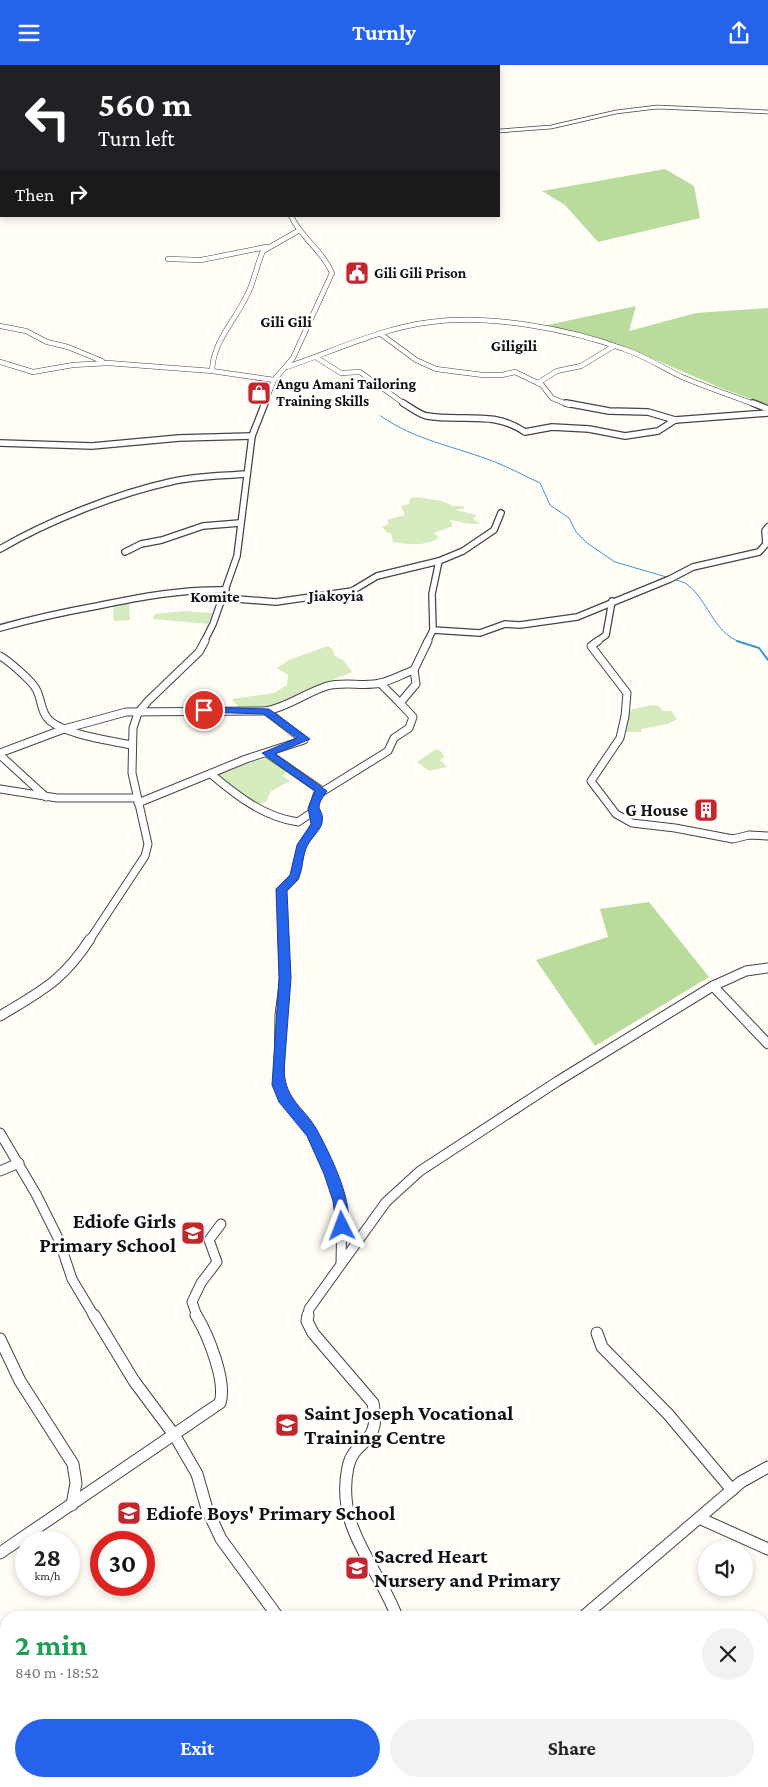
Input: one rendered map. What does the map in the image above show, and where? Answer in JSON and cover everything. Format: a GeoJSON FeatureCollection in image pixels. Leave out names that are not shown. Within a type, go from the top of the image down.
{"type":"FeatureCollection","features":[{"type":"Feature","properties":{"kind":"street"},"geometry":{"type":"LineString","coordinates":[[500,131],[551,127],[616,111],[657,107],[768,112]]}},
{"type":"Feature","properties":{"kind":"street"},"geometry":{"type":"LineString","coordinates":[[0,1016],[54,983],[76,962],[139,866],[148,845],[132,773],[131,745],[133,728],[138,713],[165,683],[199,652],[224,598],[237,557],[252,435],[274,381],[294,358],[332,273],[327,263],[298,231],[291,217]]}},
{"type":"Feature","properties":{"kind":"street"},"geometry":{"type":"LineString","coordinates":[[168,259],[200,260],[232,256],[283,241],[298,231]]}},
{"type":"Feature","properties":{"kind":"street"},"geometry":{"type":"LineString","coordinates":[[212,371],[211,365],[217,349],[248,292],[260,256],[266,247]]}},
{"type":"Feature","properties":{"kind":"street"},"geometry":{"type":"LineString","coordinates":[[287,367],[421,324],[452,321],[521,326],[614,346],[697,383],[768,409]]}},
{"type":"Feature","properties":{"kind":"street"},"geometry":{"type":"LineString","coordinates":[[0,326],[26,331],[47,342],[68,347],[108,363]]}},
{"type":"Feature","properties":{"kind":"street"},"geometry":{"type":"LineString","coordinates":[[382,335],[416,360],[433,368],[483,375],[502,375],[515,372],[538,383],[552,397],[581,409],[648,412],[675,420],[768,413]]}},
{"type":"Feature","properties":{"kind":"street"},"geometry":{"type":"LineString","coordinates":[[538,383],[557,371],[581,366],[614,346]]}},
{"type":"Feature","properties":{"kind":"street"},"geometry":{"type":"LineString","coordinates":[[317,358],[341,373],[360,372],[392,397],[431,417],[462,415],[514,424],[523,432],[552,427],[589,429],[626,435],[658,431],[675,420]]}},
{"type":"Feature","properties":{"kind":"street"},"geometry":{"type":"LineString","coordinates":[[0,362],[33,372],[73,365],[108,363],[212,371],[274,381]]}},
{"type":"Feature","properties":{"kind":"street"},"geometry":{"type":"LineString","coordinates":[[0,443],[34,442],[56,445],[94,446],[192,437],[215,438],[252,435]]}},
{"type":"Feature","properties":{"kind":"street"},"geometry":{"type":"LineString","coordinates":[[0,549],[34,529],[142,489],[172,481],[246,474]]}},
{"type":"Feature","properties":{"kind":"street"},"geometry":{"type":"LineString","coordinates":[[224,598],[276,602],[325,593],[352,591],[376,576],[439,561],[464,551],[487,536],[499,523],[501,513]]}},
{"type":"Feature","properties":{"kind":"street"},"geometry":{"type":"LineString","coordinates":[[125,552],[141,544],[162,540],[203,526],[240,523]]}},
{"type":"Feature","properties":{"kind":"street"},"geometry":{"type":"LineString","coordinates":[[433,630],[480,633],[505,624],[520,625],[577,617],[612,601],[672,578],[693,567],[759,553],[766,543],[765,531],[768,527]]}},
{"type":"Feature","properties":{"kind":"street"},"geometry":{"type":"LineString","coordinates":[[400,703],[416,684],[414,670],[433,630],[432,594],[439,561]]}},
{"type":"Feature","properties":{"kind":"street"},"geometry":{"type":"LineString","coordinates":[[0,628],[38,617],[152,593],[208,589],[226,590]]}},
{"type":"Feature","properties":{"kind":"street"},"geometry":{"type":"LineString","coordinates":[[612,601],[606,635],[591,646],[619,680],[627,693],[626,714],[617,743],[598,768],[592,781],[596,789],[616,815],[632,823],[675,828],[733,839],[750,835],[768,836]]}},
{"type":"Feature","properties":{"kind":"street"},"geometry":{"type":"LineString","coordinates":[[0,656],[16,666],[22,677],[33,683],[46,717],[64,729],[131,745]]}},
{"type":"Feature","properties":{"kind":"street"},"geometry":{"type":"LineString","coordinates":[[46,797],[13,769],[0,754],[64,729],[126,712],[138,713],[186,709],[266,711],[282,708],[300,696],[338,683],[380,683],[414,670]]}},
{"type":"Feature","properties":{"kind":"street"},"geometry":{"type":"LineString","coordinates":[[341,1263],[340,1201],[319,1147],[311,1132],[284,1098],[279,1085],[281,1005],[285,978],[281,889],[295,877],[302,845],[316,825],[315,800],[322,791],[388,751],[394,738],[414,721],[413,717],[380,683]]}},
{"type":"Feature","properties":{"kind":"street"},"geometry":{"type":"LineString","coordinates":[[0,789],[46,797],[138,801],[305,739],[266,711]]}},
{"type":"Feature","properties":{"kind":"street"},"geometry":{"type":"LineString","coordinates":[[267,753],[322,791]]}},
{"type":"Feature","properties":{"kind":"street"},"geometry":{"type":"LineString","coordinates":[[211,774],[256,808],[291,821],[298,822],[314,811]]}},
{"type":"Feature","properties":{"kind":"street"},"geometry":{"type":"LineString","coordinates":[[394,1611],[381,1581],[352,1531],[349,1515],[347,1471],[350,1461],[375,1431],[378,1418],[373,1403],[313,1333],[307,1321],[309,1309],[386,1202],[420,1171],[558,1081],[713,986],[746,971],[768,968]]}},
{"type":"Feature","properties":{"kind":"street"},"geometry":{"type":"LineString","coordinates":[[713,986],[768,1044]]}},
{"type":"Feature","properties":{"kind":"street"},"geometry":{"type":"LineString","coordinates":[[0,1133],[19,1163],[59,1240],[72,1279],[134,1381],[175,1436],[197,1474],[207,1509],[221,1539],[273,1611]]}},
{"type":"Feature","properties":{"kind":"street"},"geometry":{"type":"LineString","coordinates":[[0,1171],[19,1163]]}},
{"type":"Feature","properties":{"kind":"street"},"geometry":{"type":"LineString","coordinates":[[0,1553],[175,1436],[220,1403],[222,1399],[207,1333],[195,1313],[192,1302],[201,1283],[217,1262],[209,1240],[220,1224]]}},
{"type":"Feature","properties":{"kind":"street"},"geometry":{"type":"LineString","coordinates":[[597,1333],[602,1347],[668,1414],[732,1490]]}},
{"type":"Feature","properties":{"kind":"street"},"geometry":{"type":"LineString","coordinates":[[0,1339],[20,1381],[73,1464],[76,1483],[72,1505]]}},
{"type":"Feature","properties":{"kind":"street"},"geometry":{"type":"LineString","coordinates":[[591,1611],[732,1490],[768,1467]]}},
{"type":"Feature","properties":{"kind":"street"},"geometry":{"type":"LineString","coordinates":[[699,1518],[768,1549]]}},
{"type":"Feature","properties":{"kind":"green space"},"geometry":{"type":"Polygon","coordinates":[[[665,169],[694,186],[700,218],[598,242],[565,205],[542,191],[665,169]]]}},
{"type":"Feature","properties":{"kind":"green space"},"geometry":{"type":"Polygon","coordinates":[[[636,306],[629,331],[696,313],[768,308],[768,405],[723,389],[619,344],[543,326],[636,306]]]}},
{"type":"Feature","properties":{"kind":"green space"},"geometry":{"type":"Polygon","coordinates":[[[417,497],[442,501],[453,506],[463,506],[465,508],[456,510],[477,515],[473,519],[480,523],[469,524],[450,520],[453,526],[434,533],[439,538],[433,541],[417,544],[393,542],[391,533],[388,533],[382,527],[389,524],[387,520],[405,515],[401,506],[409,504],[410,498],[417,497]]]}},
{"type":"Feature","properties":{"kind":"green space"},"geometry":{"type":"Polygon","coordinates":[[[129,601],[130,620],[114,621],[113,604],[129,601]]]}},
{"type":"Feature","properties":{"kind":"green space"},"geometry":{"type":"Polygon","coordinates":[[[185,611],[212,613],[208,624],[153,619],[155,614],[185,611]]]}},
{"type":"Feature","properties":{"kind":"green space"},"geometry":{"type":"Polygon","coordinates":[[[328,646],[333,650],[335,656],[343,660],[352,672],[291,697],[291,703],[253,710],[239,708],[232,699],[274,693],[287,685],[288,675],[277,668],[289,660],[328,646]]]}},
{"type":"Feature","properties":{"kind":"green space"},"geometry":{"type":"Polygon","coordinates":[[[651,705],[659,706],[663,711],[671,711],[677,719],[668,724],[641,729],[642,732],[623,732],[626,724],[620,720],[633,709],[651,705]]]}},
{"type":"Feature","properties":{"kind":"green space"},"geometry":{"type":"Polygon","coordinates":[[[436,749],[442,752],[444,757],[440,760],[447,767],[429,771],[417,762],[436,749]]]}},
{"type":"Feature","properties":{"kind":"green space"},"geometry":{"type":"Polygon","coordinates":[[[269,757],[289,769],[283,776],[290,781],[271,791],[266,802],[256,804],[216,774],[269,757]]]}},
{"type":"Feature","properties":{"kind":"green space"},"geometry":{"type":"Polygon","coordinates":[[[649,902],[709,977],[595,1046],[536,960],[608,937],[600,909],[649,902]]]}},
{"type":"Feature","properties":{"kind":"waterway"},"geometry":{"type":"LineString","coordinates":[[381,416],[407,431],[495,462],[540,483],[550,505],[569,518],[576,532],[587,543],[615,562],[670,578]]}},
{"type":"Feature","properties":{"kind":"waterway"},"geometry":{"type":"LineString","coordinates":[[674,579],[688,585],[723,631],[740,642]]}},
{"type":"Feature","properties":{"kind":"waterway"},"geometry":{"type":"LineString","coordinates":[[740,642],[759,648],[768,660]]}},
{"type":"Feature","properties":{"kind":"place","name":"Gili Gili Prison"},"geometry":{"type":"Point","coordinates":[357,273]}},
{"type":"Feature","properties":{"kind":"place","name":"Angu Amani Tailoring Training Skills"},"geometry":{"type":"Point","coordinates":[259,393]}},
{"type":"Feature","properties":{"kind":"place","name":"G House"},"geometry":{"type":"Point","coordinates":[706,810]}},
{"type":"Feature","properties":{"kind":"place","name":"Ediofe Girls Primary School"},"geometry":{"type":"Point","coordinates":[193,1233]}},
{"type":"Feature","properties":{"kind":"place","name":"Saint Joseph Vocational Training Centre"},"geometry":{"type":"Point","coordinates":[287,1425]}},
{"type":"Feature","properties":{"kind":"place","name":"Ediofe Boys' Primary School"},"geometry":{"type":"Point","coordinates":[129,1513]}},
{"type":"Feature","properties":{"kind":"place","name":"Sacred Heart Nursery and Primary"},"geometry":{"type":"Point","coordinates":[357,1568]}},
{"type":"Feature","properties":{"kind":"district","name":"Gili Gili"},"geometry":{"type":"Point","coordinates":[286,321]}},
{"type":"Feature","properties":{"kind":"district","name":"Giligili"},"geometry":{"type":"Point","coordinates":[514,345]}},
{"type":"Feature","properties":{"kind":"district","name":"Jiakoyia"},"geometry":{"type":"Point","coordinates":[336,595]}},
{"type":"Feature","properties":{"kind":"district","name":"Komite"},"geometry":{"type":"Point","coordinates":[215,596]}},
{"type":"Feature","properties":{"kind":"route"},"geometry":{"type":"LineString","coordinates":[[204,710],[266,711],[305,739],[267,753],[322,791],[317,795],[313,808],[317,820],[316,825],[302,845],[295,877],[281,889],[285,978],[280,1015],[278,1071],[279,1085],[284,1098],[311,1132],[331,1174],[340,1201],[342,1226]]}}]}
